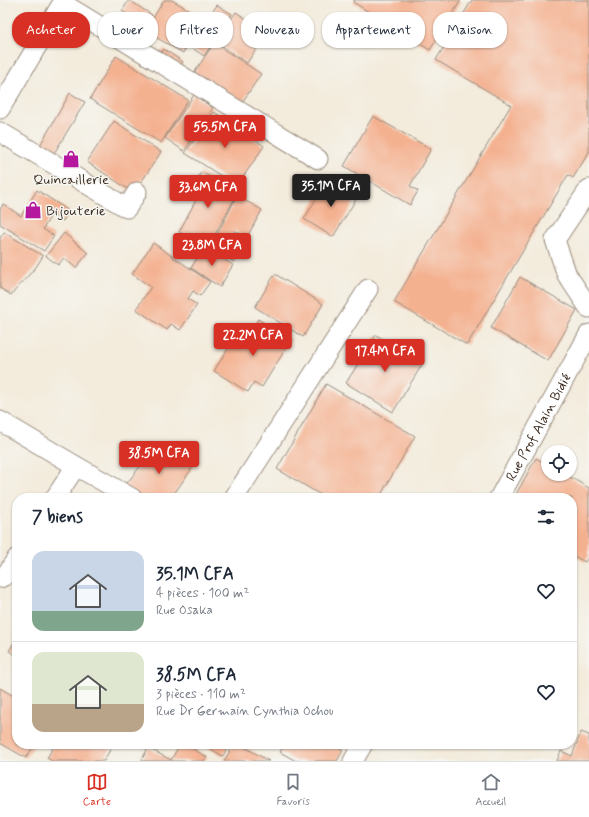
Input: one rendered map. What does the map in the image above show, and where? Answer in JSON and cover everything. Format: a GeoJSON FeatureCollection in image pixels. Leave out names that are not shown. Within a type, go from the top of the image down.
{"type":"FeatureCollection","features":[{"type":"Feature","properties":{"kind":"street"},"geometry":{"type":"LineString","coordinates":[[0,109],[63,2],[318,159]]}},
{"type":"Feature","properties":{"kind":"street"},"geometry":{"type":"LineString","coordinates":[[0,132],[127,208],[137,192]]}},
{"type":"Feature","properties":{"kind":"street"},"geometry":{"type":"LineString","coordinates":[[589,189],[555,240],[567,275],[589,308]]}},
{"type":"Feature","properties":{"kind":"street"},"geometry":{"type":"LineString","coordinates":[[237,493],[368,289]]}},
{"type":"Feature","properties":{"kind":"street","name":"Rue Prof Alain Bidié"},"geometry":{"type":"LineString","coordinates":[[501,493],[589,334]]}},
{"type":"Feature","properties":{"kind":"street"},"geometry":{"type":"LineString","coordinates":[[0,421],[123,493]]}},
{"type":"Feature","properties":{"kind":"street"},"geometry":{"type":"LineString","coordinates":[[58,493],[76,466]]}},
{"type":"Feature","properties":{"kind":"street"},"geometry":{"type":"LineString","coordinates":[[0,578],[6,575],[12,566]]}},
{"type":"Feature","properties":{"kind":"street"},"geometry":{"type":"LineString","coordinates":[[353,761],[360,749]]}},
{"type":"Feature","properties":{"kind":"building"},"geometry":{"type":"Polygon","coordinates":[[[129,0],[147,12],[124,12],[122,11],[129,0]]]}},
{"type":"Feature","properties":{"kind":"building"},"geometry":{"type":"Polygon","coordinates":[[[164,0],[172,0],[193,12],[166,12],[166,43],[158,39],[158,12],[157,12],[164,0]]]}},
{"type":"Feature","properties":{"kind":"building"},"geometry":{"type":"Polygon","coordinates":[[[354,0],[461,0],[454,12],[433,12],[433,45],[430,50],[425,47],[425,12],[369,12],[353,2],[354,0]]]}},
{"type":"Feature","properties":{"kind":"building"},"geometry":{"type":"Polygon","coordinates":[[[472,0],[589,0],[589,152],[573,178],[568,175],[467,345],[394,302],[511,105],[436,60],[443,48],[507,48],[507,12],[465,12],[472,0]]]}},
{"type":"Feature","properties":{"kind":"building"},"geometry":{"type":"Polygon","coordinates":[[[217,5],[229,12],[212,12],[217,5]]]}},
{"type":"Feature","properties":{"kind":"building"},"geometry":{"type":"Polygon","coordinates":[[[236,12],[241,15],[241,48],[257,48],[247,63],[225,48],[233,48],[233,16],[236,12]]]}},
{"type":"Feature","properties":{"kind":"building"},"geometry":{"type":"Polygon","coordinates":[[[174,48],[186,48],[183,53],[174,48]]]}},
{"type":"Feature","properties":{"kind":"building"},"geometry":{"type":"Polygon","coordinates":[[[192,48],[209,48],[204,56],[192,48]]]}},
{"type":"Feature","properties":{"kind":"building"},"geometry":{"type":"Polygon","coordinates":[[[211,48],[222,48],[261,74],[241,104],[194,73],[211,48]]]}},
{"type":"Feature","properties":{"kind":"building"},"geometry":{"type":"Polygon","coordinates":[[[164,49],[183,62],[179,68],[159,55],[164,49]]]}},
{"type":"Feature","properties":{"kind":"building"},"geometry":{"type":"Polygon","coordinates":[[[116,56],[188,100],[161,143],[90,99],[116,56]]]}},
{"type":"Feature","properties":{"kind":"building"},"geometry":{"type":"Polygon","coordinates":[[[70,93],[85,102],[53,155],[39,147],[70,93]]]}},
{"type":"Feature","properties":{"kind":"building"},"geometry":{"type":"Polygon","coordinates":[[[194,95],[213,108],[184,151],[165,138],[194,95]]]}},
{"type":"Feature","properties":{"kind":"building"},"geometry":{"type":"Polygon","coordinates":[[[214,112],[264,146],[237,186],[185,153],[214,112]]]}},
{"type":"Feature","properties":{"kind":"building"},"geometry":{"type":"Polygon","coordinates":[[[373,116],[431,149],[410,186],[418,191],[410,205],[344,166],[373,116]]]}},
{"type":"Feature","properties":{"kind":"building"},"geometry":{"type":"Polygon","coordinates":[[[114,121],[161,152],[134,193],[87,162],[114,121]]]}},
{"type":"Feature","properties":{"kind":"building"},"geometry":{"type":"Polygon","coordinates":[[[201,172],[238,192],[208,247],[179,232],[196,200],[189,197],[201,172]]]}},
{"type":"Feature","properties":{"kind":"building"},"geometry":{"type":"Polygon","coordinates":[[[329,178],[358,196],[333,237],[304,219],[329,178]]]}},
{"type":"Feature","properties":{"kind":"building"},"geometry":{"type":"Polygon","coordinates":[[[37,190],[69,211],[63,221],[52,214],[43,229],[54,236],[44,251],[0,224],[0,210],[3,204],[21,216],[37,190]]]}},
{"type":"Feature","properties":{"kind":"building"},"geometry":{"type":"Polygon","coordinates":[[[237,196],[262,210],[247,237],[235,231],[230,239],[242,246],[234,262],[210,248],[237,196]]]}},
{"type":"Feature","properties":{"kind":"building"},"geometry":{"type":"Polygon","coordinates":[[[4,232],[43,256],[36,267],[11,295],[0,288],[0,238],[4,232]]]}},
{"type":"Feature","properties":{"kind":"building"},"geometry":{"type":"Polygon","coordinates":[[[64,233],[88,253],[76,268],[64,258],[58,265],[46,256],[64,233]]]}},
{"type":"Feature","properties":{"kind":"building"},"geometry":{"type":"Polygon","coordinates":[[[153,243],[210,282],[200,296],[193,291],[188,299],[197,305],[180,330],[171,324],[167,330],[136,309],[151,287],[132,274],[153,243]]]}},
{"type":"Feature","properties":{"kind":"building"},"geometry":{"type":"Polygon","coordinates":[[[204,247],[233,265],[220,287],[191,268],[204,247]]]}},
{"type":"Feature","properties":{"kind":"building"},"geometry":{"type":"Polygon","coordinates":[[[275,274],[323,304],[303,337],[255,307],[275,274]]]}},
{"type":"Feature","properties":{"kind":"building"},"geometry":{"type":"Polygon","coordinates":[[[520,277],[577,310],[548,361],[491,328],[520,277]]]}},
{"type":"Feature","properties":{"kind":"building"},"geometry":{"type":"Polygon","coordinates":[[[258,319],[291,340],[262,387],[254,382],[248,392],[214,371],[234,339],[243,344],[258,319]]]}},
{"type":"Feature","properties":{"kind":"building"},"geometry":{"type":"Polygon","coordinates":[[[376,335],[423,363],[393,412],[346,383],[376,335]]]}},
{"type":"Feature","properties":{"kind":"building"},"geometry":{"type":"Polygon","coordinates":[[[326,384],[415,436],[382,493],[318,493],[277,469],[326,384]]]}},
{"type":"Feature","properties":{"kind":"building"},"geometry":{"type":"Polygon","coordinates":[[[159,443],[193,467],[175,493],[130,493],[123,488],[159,443]]]}},
{"type":"Feature","properties":{"kind":"building"},"geometry":{"type":"Polygon","coordinates":[[[536,458],[541,461],[541,481],[577,481],[589,488],[589,556],[585,562],[577,558],[577,493],[517,493],[536,458]]]}},
{"type":"Feature","properties":{"kind":"building"},"geometry":{"type":"Polygon","coordinates":[[[12,646],[12,653],[9,651],[12,646]]]}},
{"type":"Feature","properties":{"kind":"building"},"geometry":{"type":"Polygon","coordinates":[[[0,688],[12,695],[12,749],[32,749],[26,758],[0,743],[0,688]]]}},
{"type":"Feature","properties":{"kind":"building"},"geometry":{"type":"Polygon","coordinates":[[[581,732],[589,735],[589,761],[557,761],[561,751],[572,756],[575,749],[577,749],[577,743],[581,732]]]}},
{"type":"Feature","properties":{"kind":"building"},"geometry":{"type":"Polygon","coordinates":[[[52,749],[110,749],[104,761],[52,761],[47,758],[52,749]]]}},
{"type":"Feature","properties":{"kind":"building"},"geometry":{"type":"Polygon","coordinates":[[[147,749],[171,760],[177,749],[193,749],[207,757],[204,761],[141,761],[147,749]]]}},
{"type":"Feature","properties":{"kind":"building"},"geometry":{"type":"Polygon","coordinates":[[[210,749],[226,749],[223,756],[210,749]]]}},
{"type":"Feature","properties":{"kind":"building"},"geometry":{"type":"Polygon","coordinates":[[[231,749],[248,749],[269,761],[224,761],[231,749]]]}},
{"type":"Feature","properties":{"kind":"building"},"geometry":{"type":"Polygon","coordinates":[[[282,749],[343,750],[337,761],[296,761],[280,752],[282,749]]]}},
{"type":"Feature","properties":{"kind":"place","name":"Quincaillerie"},"geometry":{"type":"Point","coordinates":[71,159]}},
{"type":"Feature","properties":{"kind":"place","name":"Bijouterie"},"geometry":{"type":"Point","coordinates":[33,210]}}]}
